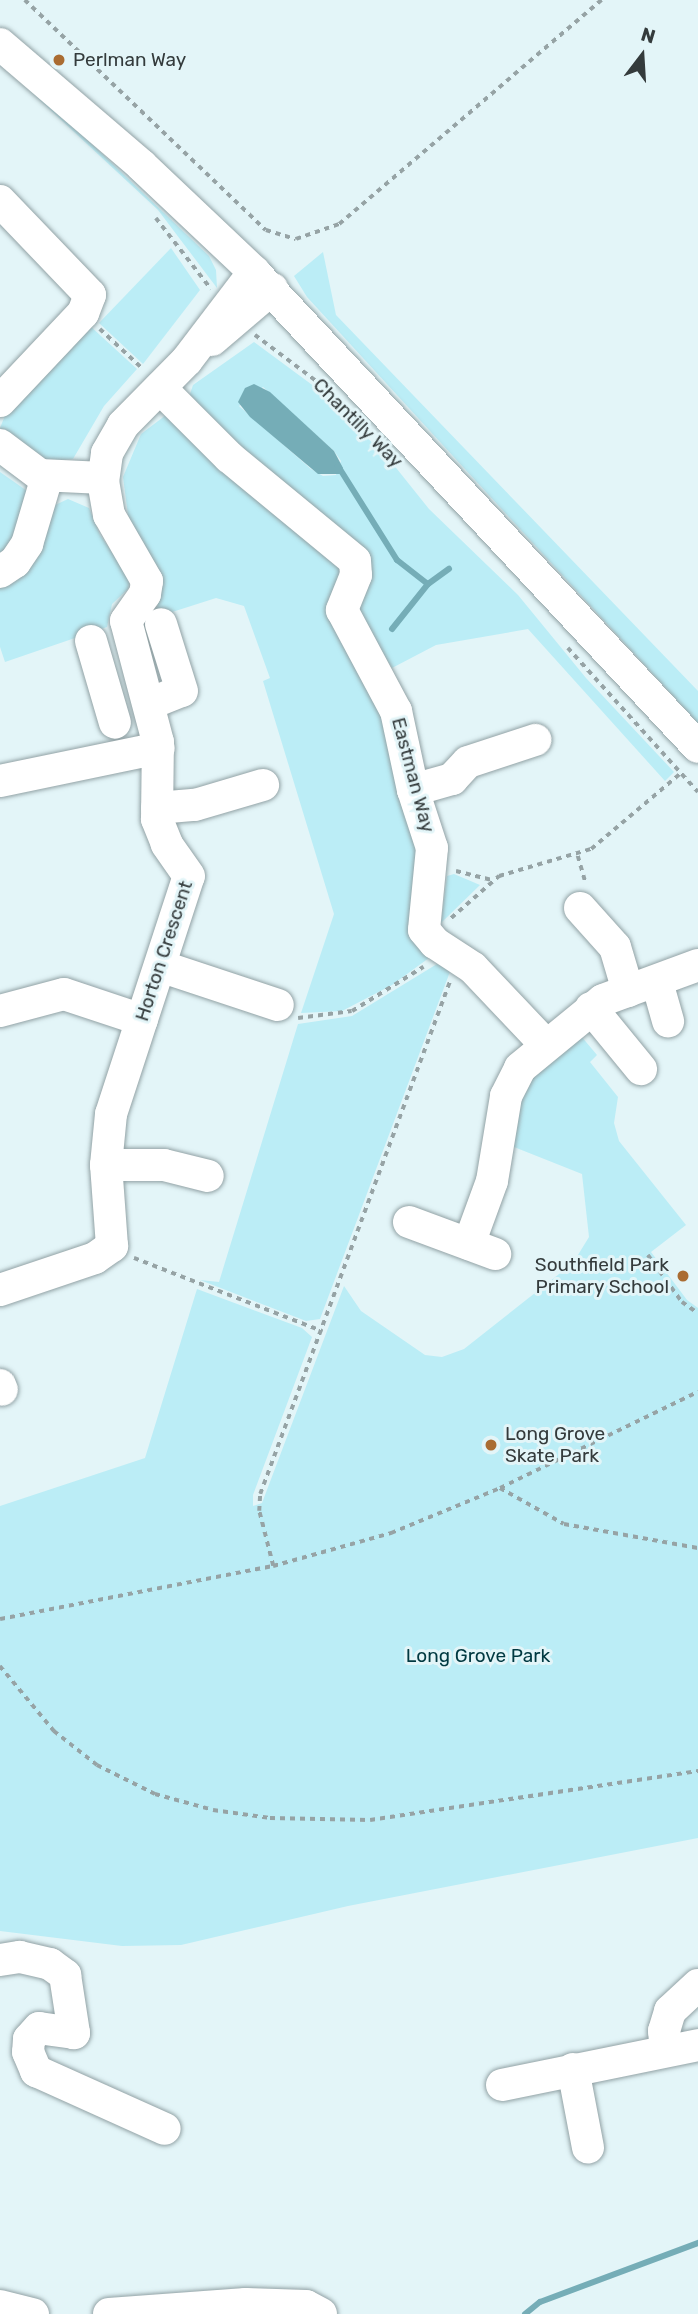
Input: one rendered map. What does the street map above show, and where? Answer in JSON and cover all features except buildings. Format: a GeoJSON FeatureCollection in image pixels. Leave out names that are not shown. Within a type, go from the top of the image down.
{"type":"FeatureCollection","features":[{"type":"Feature","properties":{"kind":"street","name":"Chantilly Way"},"geometry":{"type":"LineString","coordinates":[[0,25],[57,77],[141,165]]}},
{"type":"Feature","properties":{"kind":"street","name":"Chantilly Way"},"geometry":{"type":"LineString","coordinates":[[0,44],[141,165],[263,280],[698,747]]}},
{"type":"Feature","properties":{"kind":"street"},"geometry":{"type":"LineString","coordinates":[[0,201],[86,286],[90,300],[83,313],[0,401]]}},
{"type":"Feature","properties":{"kind":"street"},"geometry":{"type":"LineString","coordinates":[[0,445],[28,468],[47,477],[103,478],[113,439],[263,280]]}},
{"type":"Feature","properties":{"kind":"street","name":"Eastman Way"},"geometry":{"type":"LineString","coordinates":[[160,387],[229,457],[353,557],[356,575],[342,610],[397,711],[412,790],[434,865],[423,921],[443,948]]}},
{"type":"Feature","properties":{"kind":"street"},"geometry":{"type":"LineString","coordinates":[[0,572],[15,562],[27,544],[47,477]]}},
{"type":"Feature","properties":{"kind":"street","name":"Horton Crescent"},"geometry":{"type":"LineString","coordinates":[[103,478],[106,505],[117,534],[147,581],[145,594],[127,616],[159,748],[156,808],[163,837],[189,876],[113,1107],[106,1165],[113,1233],[110,1249]]}},
{"type":"Feature","properties":{"kind":"street"},"geometry":{"type":"LineString","coordinates":[[149,704],[182,691],[161,624]]}},
{"type":"Feature","properties":{"kind":"street"},"geometry":{"type":"LineString","coordinates":[[115,723],[94,650],[133,649]]}},
{"type":"Feature","properties":{"kind":"street"},"geometry":{"type":"LineString","coordinates":[[412,790],[452,779],[468,762],[535,740]]}},
{"type":"Feature","properties":{"kind":"street"},"geometry":{"type":"LineString","coordinates":[[0,781],[159,748]]}},
{"type":"Feature","properties":{"kind":"street"},"geometry":{"type":"LineString","coordinates":[[156,808],[203,803],[263,785]]}},
{"type":"Feature","properties":{"kind":"street"},"geometry":{"type":"LineString","coordinates":[[580,908],[618,953],[668,1021]]}},
{"type":"Feature","properties":{"kind":"street"},"geometry":{"type":"LineString","coordinates":[[443,948],[477,972],[546,1045]]}},
{"type":"Feature","properties":{"kind":"street"},"geometry":{"type":"LineString","coordinates":[[409,1222],[482,1249],[509,1087],[520,1068],[591,1008],[698,965]]}},
{"type":"Feature","properties":{"kind":"street"},"geometry":{"type":"LineString","coordinates":[[160,966],[278,1005]]}},
{"type":"Feature","properties":{"kind":"street"},"geometry":{"type":"LineString","coordinates":[[0,1011],[64,994],[142,1020]]}},
{"type":"Feature","properties":{"kind":"street"},"geometry":{"type":"LineString","coordinates":[[591,1008],[641,1069]]}},
{"type":"Feature","properties":{"kind":"street"},"geometry":{"type":"LineString","coordinates":[[106,1165],[164,1165],[208,1176]]}},
{"type":"Feature","properties":{"kind":"street"},"geometry":{"type":"LineString","coordinates":[[0,1290],[110,1249]]}},
{"type":"Feature","properties":{"kind":"street"},"geometry":{"type":"LineString","coordinates":[[0,1960],[20,1957],[50,1964],[65,1975],[74,2033],[39,2028],[29,2039],[28,2052],[36,2071],[165,2129]]}},
{"type":"Feature","properties":{"kind":"street"},"geometry":{"type":"LineString","coordinates":[[666,2050],[664,2031],[670,2011],[698,1985]]}},
{"type":"Feature","properties":{"kind":"street"},"geometry":{"type":"LineString","coordinates":[[502,2084],[698,2045]]}},
{"type":"Feature","properties":{"kind":"street"},"geometry":{"type":"LineString","coordinates":[[573,2069],[588,2148]]}},
{"type":"Feature","properties":{"kind":"street"},"geometry":{"type":"LineString","coordinates":[[109,2314],[246,2304],[306,2306],[321,2314]]}},
{"type":"Feature","properties":{"kind":"path"},"geometry":{"type":"LineString","coordinates":[[25,0],[258,222],[275,235],[296,239],[339,224],[601,0]]}},
{"type":"Feature","properties":{"kind":"path","name":"Chantilly Way"},"geometry":{"type":"LineString","coordinates":[[152,213],[232,312],[323,385]]}},
{"type":"Feature","properties":{"kind":"path"},"geometry":{"type":"LineString","coordinates":[[83,313],[160,387]]}},
{"type":"Feature","properties":{"kind":"path"},"geometry":{"type":"LineString","coordinates":[[563,642],[698,792]]}},
{"type":"Feature","properties":{"kind":"path"},"geometry":{"type":"LineString","coordinates":[[278,1005],[275,1016],[320,1018],[352,1011],[411,977],[443,948],[492,880],[533,865],[582,855],[681,773]]}},
{"type":"Feature","properties":{"kind":"path"},"geometry":{"type":"LineString","coordinates":[[434,865],[492,880]]}},
{"type":"Feature","properties":{"kind":"path"},"geometry":{"type":"LineString","coordinates":[[273,1566],[260,1494],[322,1331],[443,948]]}},
{"type":"Feature","properties":{"kind":"path"},"geometry":{"type":"LineString","coordinates":[[110,1249],[322,1331]]}},
{"type":"Feature","properties":{"kind":"path"},"geometry":{"type":"LineString","coordinates":[[648,1255],[682,1302],[698,1313]]}},
{"type":"Feature","properties":{"kind":"path"},"geometry":{"type":"LineString","coordinates":[[0,1619],[273,1566],[391,1533],[500,1488],[698,1392]]}},
{"type":"Feature","properties":{"kind":"path"},"geometry":{"type":"LineString","coordinates":[[500,1488],[564,1524],[698,1548]]}},
{"type":"Feature","properties":{"kind":"path"},"geometry":{"type":"LineString","coordinates":[[0,1666],[54,1731],[97,1765],[155,1794],[213,1810],[306,1820],[370,1820],[698,1771]]}},
{"type":"Feature","properties":{"kind":"green space"},"geometry":{"type":"Polygon","coordinates":[[[6,62],[209,256],[216,270],[217,288],[158,210],[15,77],[6,62]]]}},
{"type":"Feature","properties":{"kind":"green space"},"geometry":{"type":"Polygon","coordinates":[[[171,248],[200,290],[143,364],[99,323],[171,248]]]}},
{"type":"Feature","properties":{"kind":"green space"},"geometry":{"type":"Polygon","coordinates":[[[323,252],[336,315],[698,691],[698,723],[307,297],[294,276],[323,252]]]}},
{"type":"Feature","properties":{"kind":"green space"},"geometry":{"type":"Polygon","coordinates":[[[89,325],[137,369],[104,406],[73,459],[46,461],[0,428],[4,418],[1,415],[89,325]]]}},
{"type":"Feature","properties":{"kind":"green space"},"geometry":{"type":"Polygon","coordinates":[[[254,342],[315,387],[389,459],[429,509],[518,595],[586,678],[674,772],[665,781],[528,629],[436,645],[392,668],[357,611],[372,574],[189,397],[193,385],[254,342]],[[263,387],[239,406],[311,469],[323,476],[336,475],[341,461],[334,451],[263,387]]]}},
{"type":"Feature","properties":{"kind":"green space"},"geometry":{"type":"Polygon","coordinates":[[[166,415],[342,561],[371,681],[417,831],[433,955],[392,985],[342,1011],[301,1013],[334,914],[263,681],[270,678],[244,606],[216,598],[141,622],[157,607],[162,588],[128,515],[123,477],[141,434],[166,415]]]}},
{"type":"Feature","properties":{"kind":"green space"},"geometry":{"type":"Polygon","coordinates":[[[0,472],[30,493],[29,509],[0,559],[0,472]]]}},
{"type":"Feature","properties":{"kind":"green space"},"geometry":{"type":"Polygon","coordinates":[[[68,499],[89,508],[100,535],[130,578],[128,589],[112,604],[107,627],[5,662],[0,647],[0,582],[53,506],[68,499]]]}},
{"type":"Feature","properties":{"kind":"green space"},"geometry":{"type":"Polygon","coordinates":[[[454,874],[480,885],[441,923],[447,876],[454,874]]]}},
{"type":"Feature","properties":{"kind":"green space"},"geometry":{"type":"Polygon","coordinates":[[[437,964],[451,969],[320,1319],[306,1321],[200,1280],[219,1282],[298,1024],[352,1016],[437,964]]]}},
{"type":"Feature","properties":{"kind":"green space","name":"Long Grove Park"},"geometry":{"type":"Polygon","coordinates":[[[581,1036],[597,1055],[590,1062],[618,1097],[614,1123],[619,1141],[686,1225],[651,1252],[687,1300],[698,1308],[698,1838],[348,1906],[181,1945],[122,1946],[0,1931],[0,1506],[145,1458],[197,1289],[302,1328],[312,1337],[253,1495],[253,1506],[262,1503],[344,1286],[361,1311],[425,1355],[442,1357],[464,1349],[573,1263],[589,1237],[582,1174],[514,1147],[521,1100],[529,1082],[581,1036]]]}},
{"type":"Feature","properties":{"kind":"shaded area"},"geometry":{"type":"Polygon","coordinates":[[[254,384],[270,392],[334,451],[343,468],[341,474],[318,474],[250,417],[238,402],[245,388],[254,384]]]}},
{"type":"Feature","properties":{"kind":"waterway"},"geometry":{"type":"LineString","coordinates":[[338,466],[397,560],[428,584],[449,569]]}},
{"type":"Feature","properties":{"kind":"waterway"},"geometry":{"type":"LineString","coordinates":[[392,629],[428,584]]}},
{"type":"Feature","properties":{"kind":"waterway"},"geometry":{"type":"LineString","coordinates":[[525,2314],[540,2302],[698,2243]]}},
{"type":"Feature","properties":{"kind":"place","name":"Perlman Way"},"geometry":{"type":"Point","coordinates":[59,60]}},
{"type":"Feature","properties":{"kind":"place","name":"Southfield Park Primary School"},"geometry":{"type":"Point","coordinates":[683,1276]}},
{"type":"Feature","properties":{"kind":"place","name":"Long Grove Skate Park"},"geometry":{"type":"Point","coordinates":[491,1445]}}]}
